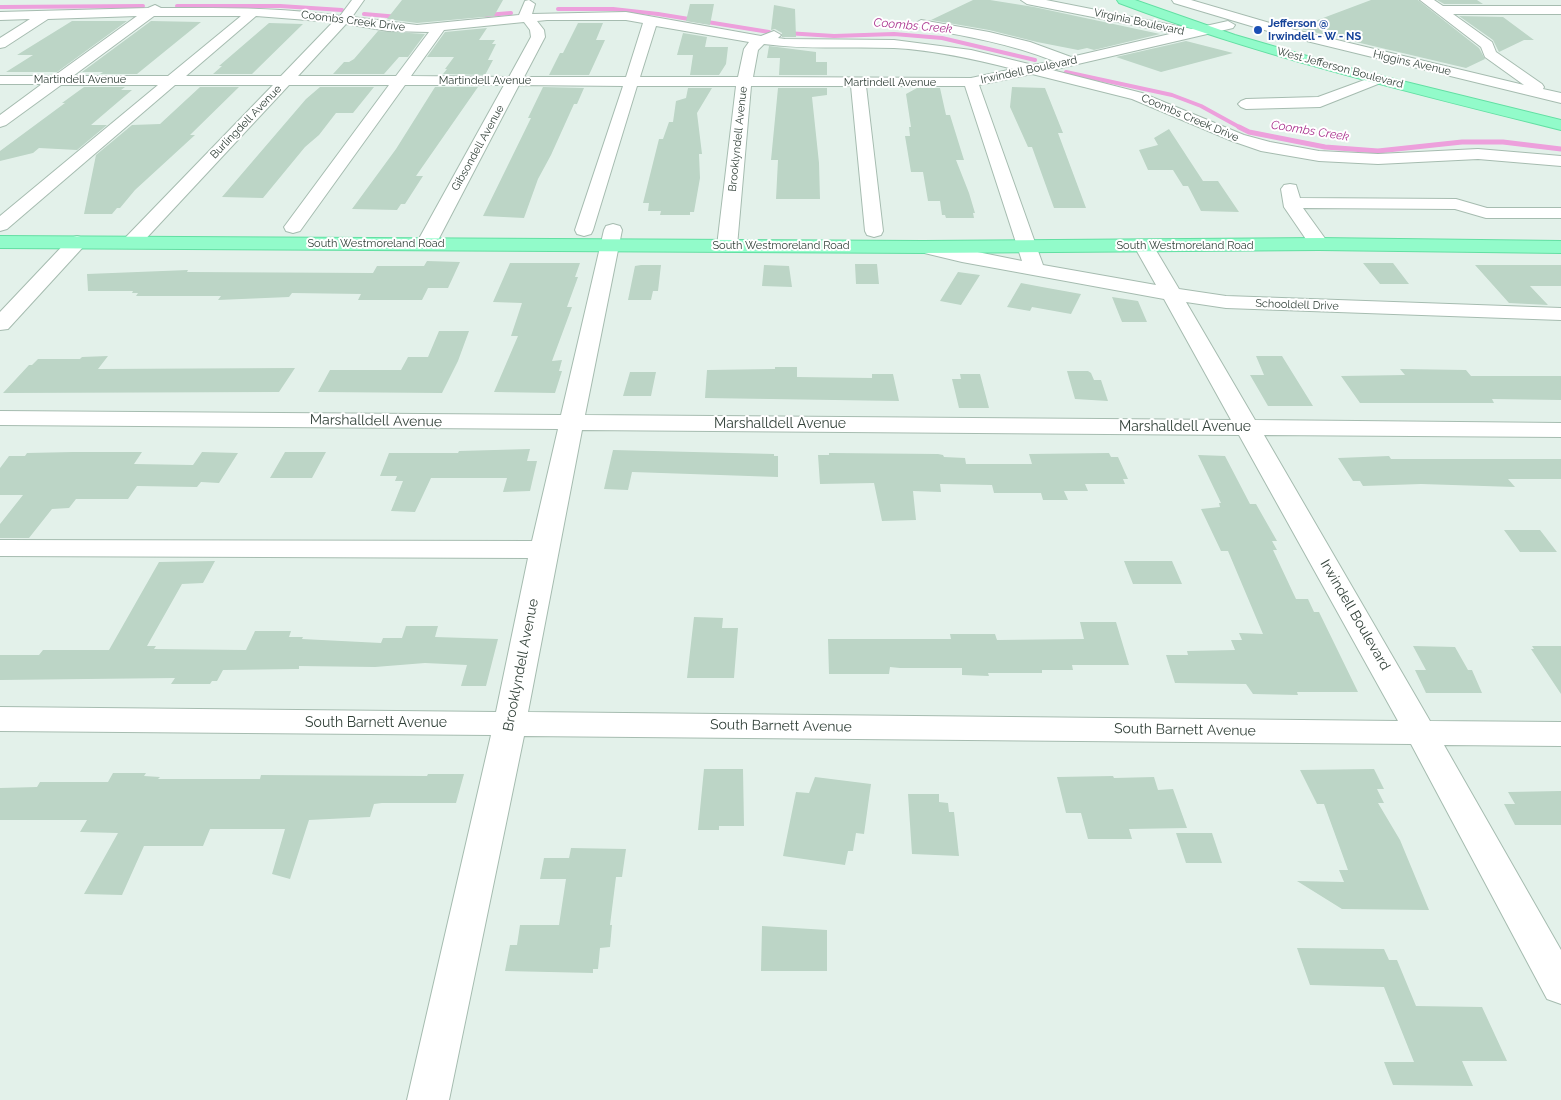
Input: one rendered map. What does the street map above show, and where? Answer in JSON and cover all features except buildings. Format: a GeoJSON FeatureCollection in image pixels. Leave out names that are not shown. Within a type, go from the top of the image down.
{"type":"FeatureCollection","features":[{"type":"Feature","properties":{"kind":"main road","name":"West Jefferson Boulevard"},"geometry":{"type":"LineString","coordinates":[[1123,0],[1199,32],[1561,124]]}},
{"type":"Feature","properties":{"kind":"main road","name":"West Jefferson Boulevard"},"geometry":{"type":"LineString","coordinates":[[1153,0],[1228,25],[1303,45],[1561,108]]}},
{"type":"Feature","properties":{"kind":"main road","name":"South Westmoreland Road"},"geometry":{"type":"LineString","coordinates":[[0,225],[293,227],[430,236],[602,235]]}},
{"type":"Feature","properties":{"kind":"main road","name":"South Westmoreland Road"},"geometry":{"type":"LineString","coordinates":[[728,238],[874,231],[1144,246],[1314,238],[1561,247]]}},
{"type":"Feature","properties":{"kind":"main road","name":"South Westmoreland Road"},"geometry":{"type":"LineString","coordinates":[[0,242],[132,242],[430,236],[602,235],[728,238],[922,247],[1025,239],[1314,238],[1526,233],[1561,234]]}},
{"type":"Feature","properties":{"kind":"street"},"geometry":{"type":"LineString","coordinates":[[0,122],[168,0]]}},
{"type":"Feature","properties":{"kind":"street","name":"Burlingdell Avenue"},"geometry":{"type":"LineString","coordinates":[[132,242],[342,20],[358,0]]}},
{"type":"Feature","properties":{"kind":"street"},"geometry":{"type":"LineString","coordinates":[[527,18],[525,12],[531,0]]}},
{"type":"Feature","properties":{"kind":"street","name":"Virginia Boulevard"},"geometry":{"type":"LineString","coordinates":[[1027,0],[1199,32]]}},
{"type":"Feature","properties":{"kind":"street","name":"Higgins Avenue"},"geometry":{"type":"LineString","coordinates":[[1178,0],[1292,34],[1561,98]]}},
{"type":"Feature","properties":{"kind":"street"},"geometry":{"type":"LineString","coordinates":[[1426,0],[1487,45],[1490,54],[1540,89],[1541,94]]}},
{"type":"Feature","properties":{"kind":"street"},"geometry":{"type":"LineString","coordinates":[[1519,0],[1535,10]]}},
{"type":"Feature","properties":{"kind":"street"},"geometry":{"type":"LineString","coordinates":[[1439,10],[1561,10]]}},
{"type":"Feature","properties":{"kind":"street","name":"Coombs Creek Drive"},"geometry":{"type":"LineString","coordinates":[[0,16],[151,12],[253,12],[342,20],[401,28],[439,28],[527,18],[593,15],[626,16],[706,32],[766,33],[785,43],[867,43],[928,47],[971,54],[1137,96],[1254,144],[1320,156],[1378,159],[1478,154],[1561,161]]}},
{"type":"Feature","properties":{"kind":"street"},"geometry":{"type":"LineString","coordinates":[[0,225],[253,12]]}},
{"type":"Feature","properties":{"kind":"street"},"geometry":{"type":"LineString","coordinates":[[0,44],[46,15]]}},
{"type":"Feature","properties":{"kind":"street","name":"Gibsondell Avenue"},"geometry":{"type":"LineString","coordinates":[[430,236],[538,37],[537,30],[527,18]]}},
{"type":"Feature","properties":{"kind":"street","name":"Brooklyndell Avenue"},"geometry":{"type":"LineString","coordinates":[[428,1100],[510,724],[544,550],[572,423],[602,235],[630,82],[651,20]]}},
{"type":"Feature","properties":{"kind":"street"},"geometry":{"type":"LineString","coordinates":[[921,24],[989,36],[1025,45],[1070,62]]}},
{"type":"Feature","properties":{"kind":"street","name":"Irwindell Boulevard"},"geometry":{"type":"LineString","coordinates":[[1025,239],[971,82],[1070,62],[1228,25]]}},
{"type":"Feature","properties":{"kind":"street"},"geometry":{"type":"LineString","coordinates":[[293,227],[439,28]]}},
{"type":"Feature","properties":{"kind":"street","name":"Brooklyndell Avenue"},"geometry":{"type":"LineString","coordinates":[[728,238],[744,83],[751,49],[766,33]]}},
{"type":"Feature","properties":{"kind":"street"},"geometry":{"type":"LineString","coordinates":[[1246,104],[1320,102],[1378,79]]}},
{"type":"Feature","properties":{"kind":"street","name":"Martindell Avenue"},"geometry":{"type":"LineString","coordinates":[[0,80],[971,82]]}},
{"type":"Feature","properties":{"kind":"street"},"geometry":{"type":"LineString","coordinates":[[858,83],[874,231]]}},
{"type":"Feature","properties":{"kind":"street"},"geometry":{"type":"LineString","coordinates":[[1314,238],[1294,201],[1486,213],[1561,213]]}},
{"type":"Feature","properties":{"kind":"street"},"geometry":{"type":"LineString","coordinates":[[1505,213],[1526,233]]}},
{"type":"Feature","properties":{"kind":"street"},"geometry":{"type":"LineString","coordinates":[[1025,239],[1035,269]]}},
{"type":"Feature","properties":{"kind":"street"},"geometry":{"type":"LineString","coordinates":[[0,324],[77,242]]}},
{"type":"Feature","properties":{"kind":"street","name":"Irwindell Boulevard"},"geometry":{"type":"LineString","coordinates":[[1144,246],[1556,969]]}},
{"type":"Feature","properties":{"kind":"street","name":"Schooldell Drive"},"geometry":{"type":"LineString","coordinates":[[922,247],[1172,294],[1226,302],[1561,314]]}},
{"type":"Feature","properties":{"kind":"street","name":"Marshalldell Avenue"},"geometry":{"type":"LineString","coordinates":[[0,418],[1561,430]]}},
{"type":"Feature","properties":{"kind":"street"},"geometry":{"type":"LineString","coordinates":[[0,548],[544,550]]}},
{"type":"Feature","properties":{"kind":"street","name":"South Barnett Avenue"},"geometry":{"type":"LineString","coordinates":[[0,719],[1561,734]]}},
{"type":"Feature","properties":{"kind":"waterway","name":"Coombs Creek"},"geometry":{"type":"LineString","coordinates":[[0,7],[143,6]]}},
{"type":"Feature","properties":{"kind":"waterway","name":"Coombs Creek"},"geometry":{"type":"LineString","coordinates":[[177,6],[280,6],[342,10]]}},
{"type":"Feature","properties":{"kind":"waterway","name":"Coombs Creek"},"geometry":{"type":"LineString","coordinates":[[558,9],[613,9],[658,14],[769,32]]}},
{"type":"Feature","properties":{"kind":"waterway","name":"Coombs Creek"},"geometry":{"type":"LineString","coordinates":[[486,15],[511,13]]}},
{"type":"Feature","properties":{"kind":"waterway","name":"Coombs Creek"},"geometry":{"type":"LineString","coordinates":[[364,14],[399,17]]}},
{"type":"Feature","properties":{"kind":"waterway","name":"Coombs Creek"},"geometry":{"type":"LineString","coordinates":[[786,33],[834,36],[894,34],[942,38],[1035,60]]}},
{"type":"Feature","properties":{"kind":"waterway","name":"Coombs Creek"},"geometry":{"type":"LineString","coordinates":[[1066,72],[1172,95],[1201,106],[1241,128]]}},
{"type":"Feature","properties":{"kind":"waterway","name":"Coombs Creek"},"geometry":{"type":"LineString","coordinates":[[1241,128],[1249,132],[1325,147],[1378,151],[1462,142],[1503,142],[1561,149]]}},
{"type":"Feature","properties":{"kind":"place","name":"Jefferson @ Irwindell - W - NS"},"geometry":{"type":"Point","coordinates":[1258,30]}}]}
